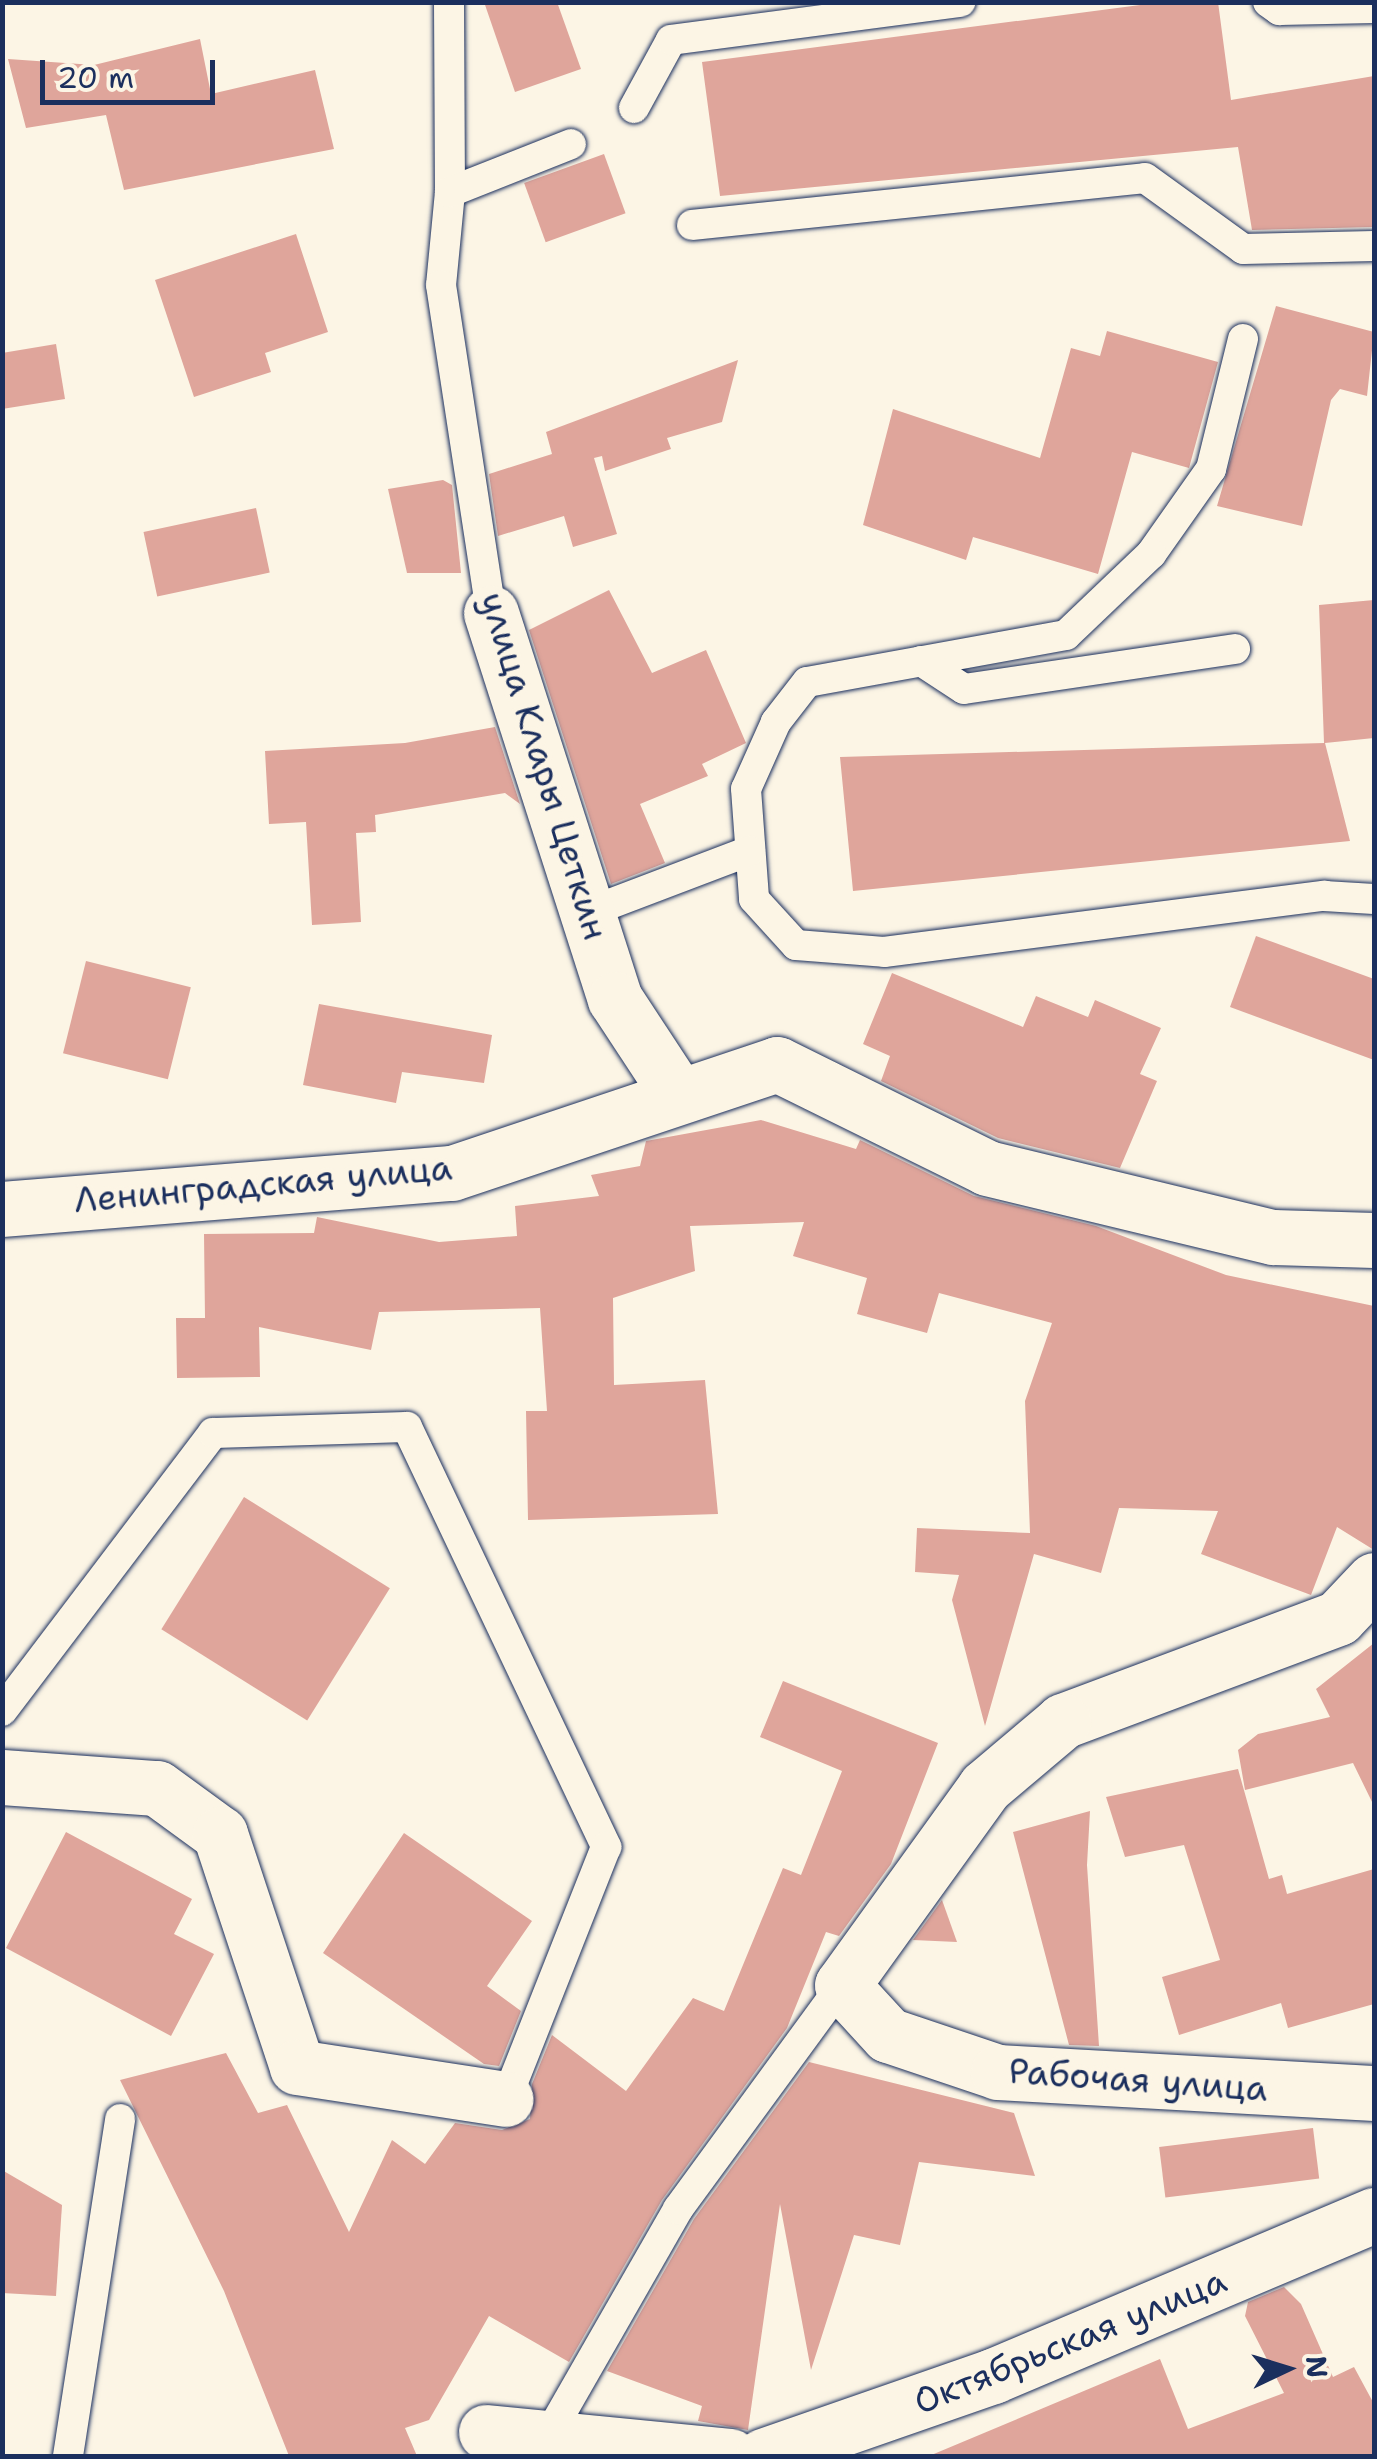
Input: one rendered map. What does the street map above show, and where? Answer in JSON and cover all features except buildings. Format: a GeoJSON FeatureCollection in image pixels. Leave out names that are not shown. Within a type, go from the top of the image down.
{"type":"FeatureCollection","features":[{"type":"Feature","properties":{"kind":"street","name":"улица Клары Цеткин"},"geometry":{"type":"LineString","coordinates":[[491,613],[615,999],[676,1092]]}},
{"type":"Feature","properties":{"kind":"street","name":"Ленинградская улица"},"geometry":{"type":"LineString","coordinates":[[2,1208],[452,1173],[676,1092],[777,1064],[987,1168],[1273,1237],[1374,1240]]}},
{"type":"Feature","properties":{"kind":"street"},"geometry":{"type":"LineString","coordinates":[[842,1986],[985,1786],[1062,1721],[1338,1618],[1374,1580]]}},
{"type":"Feature","properties":{"kind":"street"},"geometry":{"type":"LineString","coordinates":[[2,1776],[157,1788],[220,1834],[296,2067],[506,2099]]}},
{"type":"Feature","properties":{"kind":"street","name":"Рабочая улица"},"geometry":{"type":"LineString","coordinates":[[842,1986],[888,2036],[998,2072],[1374,2093]]}},
{"type":"Feature","properties":{"kind":"street","name":"Октябрьская улица"},"geometry":{"type":"LineString","coordinates":[[762,2456],[993,2376],[1374,2215]]}},
{"type":"Feature","properties":{"kind":"street"},"geometry":{"type":"LineString","coordinates":[[486,2432],[730,2456]]}},
{"type":"Feature","properties":{"kind":"lane","name":"улица Клары Цеткин"},"geometry":{"type":"LineString","coordinates":[[449,2],[450,192],[441,285],[491,613]]}},
{"type":"Feature","properties":{"kind":"lane"},"geometry":{"type":"LineString","coordinates":[[634,108],[671,40],[961,2]]}},
{"type":"Feature","properties":{"kind":"lane"},"geometry":{"type":"LineString","coordinates":[[1275,5],[1374,8]]}},
{"type":"Feature","properties":{"kind":"lane"},"geometry":{"type":"LineString","coordinates":[[450,192],[571,144]]}},
{"type":"Feature","properties":{"kind":"lane"},"geometry":{"type":"LineString","coordinates":[[692,225],[1145,178],[1243,249],[1374,246]]}},
{"type":"Feature","properties":{"kind":"lane"},"geometry":{"type":"LineString","coordinates":[[1243,340],[1211,469],[1151,554],[1066,634],[807,682],[776,722],[746,789],[754,898],[796,944],[884,952],[1324,896],[1374,899]]}},
{"type":"Feature","properties":{"kind":"lane"},"geometry":{"type":"LineString","coordinates":[[921,661],[964,688],[1235,649]]}},
{"type":"Feature","properties":{"kind":"lane"},"geometry":{"type":"LineString","coordinates":[[590,912],[750,850]]}},
{"type":"Feature","properties":{"kind":"lane"},"geometry":{"type":"LineString","coordinates":[[2,1711],[213,1433],[407,1427],[606,1847],[506,2099]]}},
{"type":"Feature","properties":{"kind":"lane"},"geometry":{"type":"LineString","coordinates":[[548,2438],[678,2209],[842,1986]]}},
{"type":"Feature","properties":{"kind":"lane"},"geometry":{"type":"LineString","coordinates":[[68,2456],[120,2118]]}}]}
